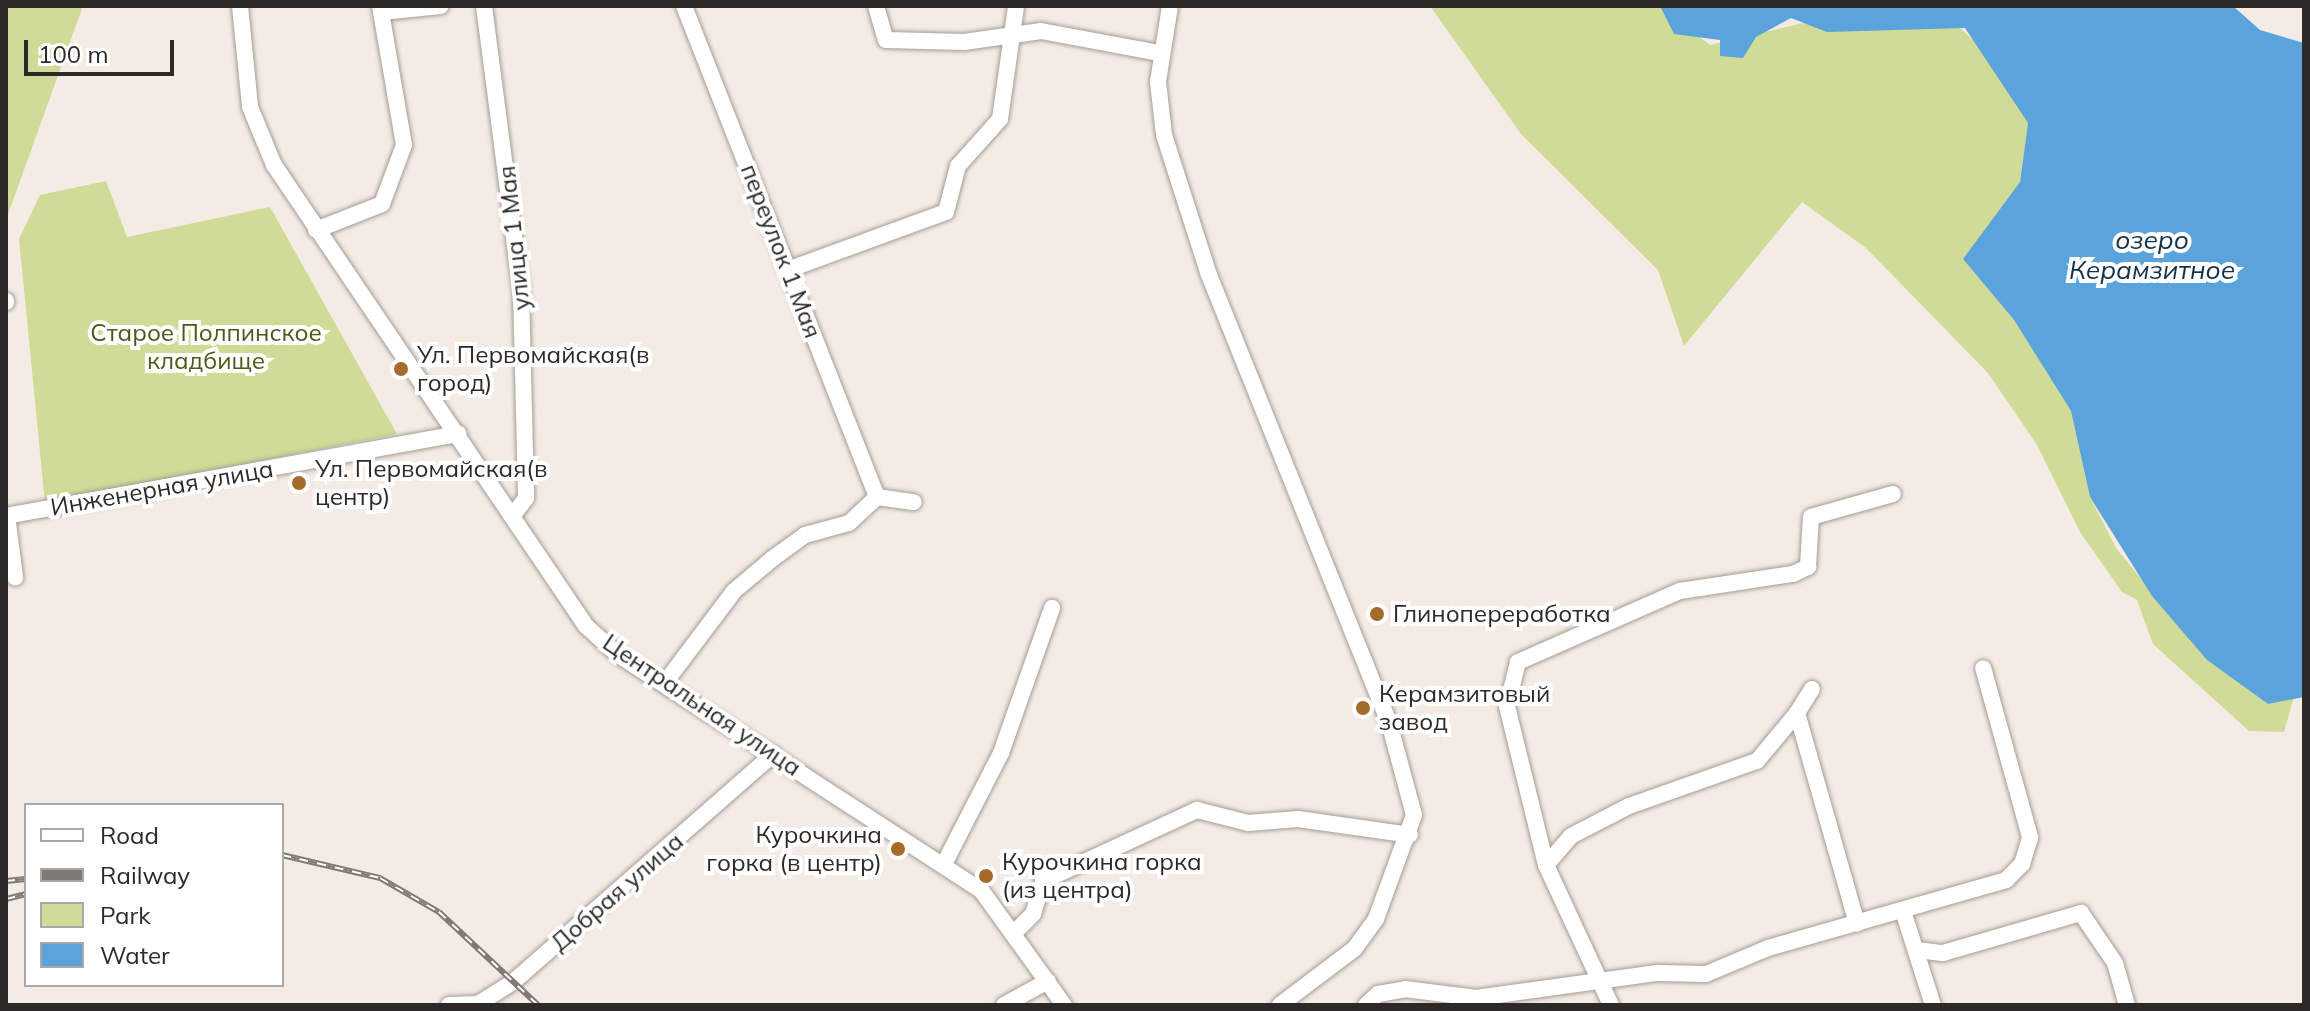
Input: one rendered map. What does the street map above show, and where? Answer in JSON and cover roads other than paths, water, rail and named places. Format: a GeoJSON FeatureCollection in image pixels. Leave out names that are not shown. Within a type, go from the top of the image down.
{"type":"FeatureCollection","features":[{"type":"Feature","properties":{"kind":"street","name":"Центральная улица"},"geometry":{"type":"LineString","coordinates":[[240,6],[250,107],[274,165],[514,514],[586,626],[664,684],[945,862],[1016,931],[1064,1005]]}},
{"type":"Feature","properties":{"kind":"street"},"geometry":{"type":"LineString","coordinates":[[316,230],[382,204],[404,145],[380,9],[441,6]]}},
{"type":"Feature","properties":{"kind":"street","name":"улица 1 Мая"},"geometry":{"type":"LineString","coordinates":[[484,6],[521,289],[526,498],[514,514]]}},
{"type":"Feature","properties":{"kind":"street","name":"переулок 1 Мая"},"geometry":{"type":"LineString","coordinates":[[684,6],[790,269],[877,497]]}},
{"type":"Feature","properties":{"kind":"street"},"geometry":{"type":"LineString","coordinates":[[876,6],[886,40],[964,42],[1014,30],[1160,53]]}},
{"type":"Feature","properties":{"kind":"street"},"geometry":{"type":"LineString","coordinates":[[790,269],[946,212],[958,166],[1000,119],[1016,6]]}},
{"type":"Feature","properties":{"kind":"street"},"geometry":{"type":"LineString","coordinates":[[1170,6],[1160,53],[1168,148],[1209,275],[1390,726],[1414,815],[1387,901],[1354,949],[1280,1005]]}},
{"type":"Feature","properties":{"kind":"street","name":"Инженерная улица"},"geometry":{"type":"LineString","coordinates":[[6,516],[459,434]]}},
{"type":"Feature","properties":{"kind":"street"},"geometry":{"type":"LineString","coordinates":[[1611,1005],[1546,865],[1507,706],[1518,662],[1661,598],[1808,567],[1811,517],[1893,494]]}},
{"type":"Feature","properties":{"kind":"street"},"geometry":{"type":"LineString","coordinates":[[664,684],[734,591],[805,535],[849,523],[877,497],[914,502]]}},
{"type":"Feature","properties":{"kind":"street"},"geometry":{"type":"LineString","coordinates":[[6,516],[15,577]]}},
{"type":"Feature","properties":{"kind":"street"},"geometry":{"type":"LineString","coordinates":[[945,862],[1001,753],[1052,608]]}},
{"type":"Feature","properties":{"kind":"street"},"geometry":{"type":"LineString","coordinates":[[1366,1005],[1378,994],[1405,989],[1476,998],[1706,974],[1857,924],[2006,880],[2022,864],[2030,837],[1983,668]]}},
{"type":"Feature","properties":{"kind":"street"},"geometry":{"type":"LineString","coordinates":[[1546,865],[1571,836],[1618,812],[1757,761],[1797,713],[1812,689]]}},
{"type":"Feature","properties":{"kind":"street"},"geometry":{"type":"LineString","coordinates":[[1797,713],[1857,924]]}},
{"type":"Feature","properties":{"kind":"street","name":"Добрая улица"},"geometry":{"type":"LineString","coordinates":[[449,1005],[478,1004],[513,982],[773,754]]}},
{"type":"Feature","properties":{"kind":"street"},"geometry":{"type":"LineString","coordinates":[[1016,931],[1033,914],[1043,881],[1197,810],[1248,823],[1298,819],[1410,835]]}},
{"type":"Feature","properties":{"kind":"street"},"geometry":{"type":"LineString","coordinates":[[1903,911],[1933,1005]]}},
{"type":"Feature","properties":{"kind":"street"},"geometry":{"type":"LineString","coordinates":[[1917,950],[1943,953],[2081,913],[2115,963],[2127,1005]]}},
{"type":"Feature","properties":{"kind":"street"},"geometry":{"type":"LineString","coordinates":[[1004,1005],[1048,981]]}},
{"type":"Feature","properties":{"kind":"water","name":"озеро Керамзитное"},"geometry":{"type":"Polygon","coordinates":[[[1660,6],[2233,6],[2260,30],[2304,43],[2304,697],[2268,704],[2207,660],[2152,596],[2090,497],[2071,411],[2014,320],[1963,259],[2020,182],[2028,123],[1965,28],[1827,32],[1791,18],[1756,37],[1743,58],[1720,56],[1720,40],[1674,34],[1660,6]]]}},
{"type":"Feature","properties":{"kind":"railway"},"geometry":{"type":"LineString","coordinates":[[284,855],[380,878],[439,912],[538,1005]]}},
{"type":"Feature","properties":{"kind":"railway"},"geometry":{"type":"LineString","coordinates":[[6,881],[24,879]]}},
{"type":"Feature","properties":{"kind":"railway"},"geometry":{"type":"LineString","coordinates":[[6,899],[24,894]]}},
{"type":"Feature","properties":{"kind":"place","name":"Ул. Первомайская(в город)"},"geometry":{"type":"Point","coordinates":[401,369]}},
{"type":"Feature","properties":{"kind":"place","name":"Ул. Первомайская(в центр)"},"geometry":{"type":"Point","coordinates":[299,483]}},
{"type":"Feature","properties":{"kind":"place","name":"Глинопереработка"},"geometry":{"type":"Point","coordinates":[1377,614]}},
{"type":"Feature","properties":{"kind":"place","name":"Керамзитовый завод"},"geometry":{"type":"Point","coordinates":[1363,708]}},
{"type":"Feature","properties":{"kind":"place","name":"Курочкина горка (в центр)"},"geometry":{"type":"Point","coordinates":[898,849]}},
{"type":"Feature","properties":{"kind":"place","name":"Курочкина горка (из центра)"},"geometry":{"type":"Point","coordinates":[986,876]}},
{"type":"Feature","properties":{"kind":"park label","name":"Старое Полпинское кладбище"},"geometry":{"type":"Point","coordinates":[206,347]}}]}
